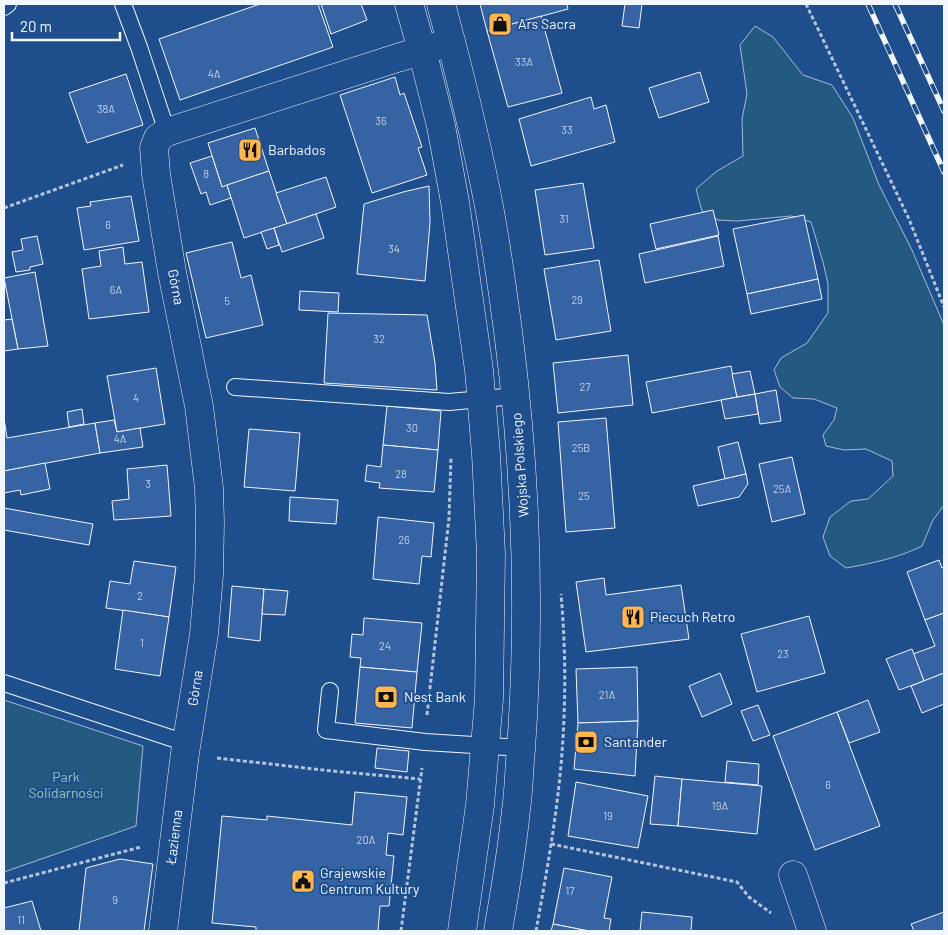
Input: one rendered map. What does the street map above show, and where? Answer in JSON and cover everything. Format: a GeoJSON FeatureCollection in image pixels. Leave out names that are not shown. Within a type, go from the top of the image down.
{"type":"FeatureCollection","features":[{"type":"Feature","properties":{"kind":"main road"},"geometry":{"type":"LineString","coordinates":[[409,4],[441,126],[455,202],[479,370],[486,454],[490,554],[489,699],[480,805],[462,931]]}},
{"type":"Feature","properties":{"kind":"main road","name":"Wojska Polskiego"},"geometry":{"type":"LineString","coordinates":[[441,4],[471,119],[488,198],[502,286],[520,450],[526,553],[525,697],[516,818],[498,931]]}},
{"type":"Feature","properties":{"kind":"main road"},"geometry":{"type":"LineString","coordinates":[[161,143],[422,50],[451,42]]}},
{"type":"Feature","properties":{"kind":"main road","name":"Górna"},"geometry":{"type":"LineString","coordinates":[[161,143],[156,174],[199,406],[209,488],[209,575],[204,634],[186,743]]}},
{"type":"Feature","properties":{"kind":"main road","name":"Łazienna"},"geometry":{"type":"LineString","coordinates":[[162,931],[186,743]]}},
{"type":"Feature","properties":{"kind":"main road"},"geometry":{"type":"LineString","coordinates":[[793,875],[812,931]]}},
{"type":"Feature","properties":{"kind":"lane"},"geometry":{"type":"LineString","coordinates":[[4,8],[8,4]]}},
{"type":"Feature","properties":{"kind":"lane"},"geometry":{"type":"LineString","coordinates":[[123,4],[139,47],[161,143]]}},
{"type":"Feature","properties":{"kind":"lane"},"geometry":{"type":"LineString","coordinates":[[235,387],[449,402],[515,396]]}},
{"type":"Feature","properties":{"kind":"lane"},"geometry":{"type":"LineString","coordinates":[[4,683],[186,743]]}},
{"type":"Feature","properties":{"kind":"lane"},"geometry":{"type":"LineString","coordinates":[[330,691],[326,730],[425,742],[521,748]]}},
{"type":"Feature","properties":{"kind":"path"},"geometry":{"type":"LineString","coordinates":[[806,4],[909,219],[944,307]]}},
{"type":"Feature","properties":{"kind":"path"},"geometry":{"type":"LineString","coordinates":[[4,208],[161,143]]}},
{"type":"Feature","properties":{"kind":"path"},"geometry":{"type":"LineString","coordinates":[[217,758],[332,771],[420,778]]}},
{"type":"Feature","properties":{"kind":"path"},"geometry":{"type":"LineString","coordinates":[[401,931],[418,799]]}},
{"type":"Feature","properties":{"kind":"path"},"geometry":{"type":"LineString","coordinates":[[536,931],[555,813]]}},
{"type":"Feature","properties":{"kind":"path"},"geometry":{"type":"LineString","coordinates":[[4,883],[174,838]]}},
{"type":"Feature","properties":{"kind":"path"},"geometry":{"type":"LineString","coordinates":[[551,844],[737,882],[748,897],[775,916]]}},
{"type":"Feature","properties":{"kind":"green space"},"geometry":{"type":"Polygon","coordinates":[[[755,26],[773,37],[803,75],[832,85],[853,118],[879,185],[912,250],[944,325],[944,505],[933,520],[922,546],[895,557],[846,568],[830,556],[823,537],[830,517],[851,501],[868,499],[893,476],[892,461],[866,449],[844,450],[826,446],[823,435],[834,420],[837,408],[814,399],[793,398],[780,387],[774,370],[781,358],[807,343],[828,313],[828,284],[811,222],[791,216],[737,221],[718,220],[702,211],[696,189],[717,171],[743,156],[742,119],[747,94],[740,45],[755,26]]]}},
{"type":"Feature","properties":{"kind":"green space","name":"Park Solidarności"},"geometry":{"type":"Polygon","coordinates":[[[4,700],[143,746],[136,826],[4,872],[4,700]]]}},
{"type":"Feature","properties":{"kind":"building"},"geometry":{"type":"Polygon","coordinates":[[[260,4],[318,4],[333,47],[180,100],[159,39],[260,4]]]}},
{"type":"Feature","properties":{"kind":"building"},"geometry":{"type":"Polygon","coordinates":[[[321,4],[361,4],[367,20],[331,34],[321,4]]]}},
{"type":"Feature","properties":{"kind":"building","name":"Ars Sacra"},"geometry":{"type":"Polygon","coordinates":[[[480,4],[567,4],[568,9],[487,31],[480,4]]]}},
{"type":"Feature","properties":{"kind":"building"},"geometry":{"type":"Polygon","coordinates":[[[625,4],[642,4],[639,28],[622,26],[625,4]]]}},
{"type":"Feature","properties":{"kind":"building"},"geometry":{"type":"Polygon","coordinates":[[[541,16],[562,93],[508,107],[487,31],[541,16]]]}},
{"type":"Feature","properties":{"kind":"building"},"geometry":{"type":"Polygon","coordinates":[[[700,72],[709,102],[659,118],[649,88],[700,72]]]}},
{"type":"Feature","properties":{"kind":"building"},"geometry":{"type":"Polygon","coordinates":[[[126,74],[143,125],[87,143],[69,93],[126,74]]]}},
{"type":"Feature","properties":{"kind":"building"},"geometry":{"type":"Polygon","coordinates":[[[395,77],[400,95],[404,93],[422,147],[418,148],[427,175],[372,193],[340,95],[395,77]]]}},
{"type":"Feature","properties":{"kind":"building"},"geometry":{"type":"Polygon","coordinates":[[[591,97],[594,109],[606,105],[615,142],[531,166],[519,119],[591,97]]]}},
{"type":"Feature","properties":{"kind":"building"},"geometry":{"type":"Polygon","coordinates":[[[255,128],[269,171],[222,187],[208,143],[255,128]]]}},
{"type":"Feature","properties":{"kind":"building"},"geometry":{"type":"Polygon","coordinates":[[[212,156],[222,187],[227,185],[231,198],[210,205],[206,192],[201,194],[190,163],[212,156]]]}},
{"type":"Feature","properties":{"kind":"building"},"geometry":{"type":"Polygon","coordinates":[[[269,171],[287,224],[244,238],[227,185],[269,171]]]}},
{"type":"Feature","properties":{"kind":"building"},"geometry":{"type":"Polygon","coordinates":[[[326,177],[336,207],[287,224],[276,193],[326,177]]]}},
{"type":"Feature","properties":{"kind":"building"},"geometry":{"type":"Polygon","coordinates":[[[583,183],[594,248],[545,255],[535,190],[583,183]]]}},
{"type":"Feature","properties":{"kind":"building"},"geometry":{"type":"Polygon","coordinates":[[[429,186],[430,223],[425,281],[357,274],[364,204],[429,186]]]}},
{"type":"Feature","properties":{"kind":"building"},"geometry":{"type":"Polygon","coordinates":[[[131,196],[139,241],[84,250],[77,208],[91,206],[90,202],[131,196]]]}},
{"type":"Feature","properties":{"kind":"building"},"geometry":{"type":"Polygon","coordinates":[[[713,210],[719,235],[656,249],[650,224],[713,210]]]}},
{"type":"Feature","properties":{"kind":"building"},"geometry":{"type":"Polygon","coordinates":[[[316,214],[324,238],[282,252],[274,228],[316,214]]]}},
{"type":"Feature","properties":{"kind":"building"},"geometry":{"type":"Polygon","coordinates":[[[804,215],[818,279],[747,294],[733,229],[804,215]]]}},
{"type":"Feature","properties":{"kind":"building"},"geometry":{"type":"Polygon","coordinates":[[[274,228],[279,245],[267,249],[261,232],[274,228]]]}},
{"type":"Feature","properties":{"kind":"building"},"geometry":{"type":"Polygon","coordinates":[[[37,236],[43,264],[30,267],[30,270],[16,272],[12,252],[23,250],[21,239],[37,236]]]}},
{"type":"Feature","properties":{"kind":"building"},"geometry":{"type":"Polygon","coordinates":[[[718,236],[724,266],[645,283],[639,254],[718,236]]]}},
{"type":"Feature","properties":{"kind":"building"},"geometry":{"type":"Polygon","coordinates":[[[232,242],[241,278],[251,275],[263,325],[206,338],[186,253],[232,242]]]}},
{"type":"Feature","properties":{"kind":"building"},"geometry":{"type":"Polygon","coordinates":[[[123,247],[125,264],[142,262],[149,312],[89,319],[82,269],[101,266],[99,251],[123,247]]]}},
{"type":"Feature","properties":{"kind":"building"},"geometry":{"type":"Polygon","coordinates":[[[599,260],[611,331],[556,340],[544,269],[599,260]]]}},
{"type":"Feature","properties":{"kind":"building"},"geometry":{"type":"Polygon","coordinates":[[[35,272],[48,346],[18,349],[4,278],[35,272]]]}},
{"type":"Feature","properties":{"kind":"building"},"geometry":{"type":"Polygon","coordinates":[[[818,279],[822,299],[751,314],[747,294],[818,279]]]}},
{"type":"Feature","properties":{"kind":"building"},"geometry":{"type":"Polygon","coordinates":[[[300,291],[339,293],[338,312],[299,310],[300,291]]]}},
{"type":"Feature","properties":{"kind":"building"},"geometry":{"type":"Polygon","coordinates":[[[328,313],[427,315],[435,363],[437,390],[324,383],[328,313]]]}},
{"type":"Feature","properties":{"kind":"building"},"geometry":{"type":"Polygon","coordinates":[[[12,319],[18,349],[4,351],[4,320],[12,319]]]}},
{"type":"Feature","properties":{"kind":"building"},"geometry":{"type":"Polygon","coordinates":[[[628,355],[633,405],[558,413],[553,363],[628,355]]]}},
{"type":"Feature","properties":{"kind":"building"},"geometry":{"type":"Polygon","coordinates":[[[731,366],[737,397],[652,413],[646,382],[731,366]]]}},
{"type":"Feature","properties":{"kind":"building"},"geometry":{"type":"Polygon","coordinates":[[[156,368],[165,424],[117,432],[107,376],[156,368]]]}},
{"type":"Feature","properties":{"kind":"building"},"geometry":{"type":"Polygon","coordinates":[[[750,371],[755,394],[737,397],[732,374],[750,371]]]}},
{"type":"Feature","properties":{"kind":"building"},"geometry":{"type":"Polygon","coordinates":[[[776,390],[781,421],[760,424],[755,394],[776,390]]]}},
{"type":"Feature","properties":{"kind":"building"},"geometry":{"type":"Polygon","coordinates":[[[755,394],[758,414],[725,419],[721,400],[755,394]]]}},
{"type":"Feature","properties":{"kind":"building"},"geometry":{"type":"Polygon","coordinates":[[[387,406],[441,411],[438,450],[383,445],[387,406]]]}},
{"type":"Feature","properties":{"kind":"building"},"geometry":{"type":"Polygon","coordinates":[[[82,409],[84,424],[69,427],[67,412],[82,409]]]}},
{"type":"Feature","properties":{"kind":"building"},"geometry":{"type":"Polygon","coordinates":[[[4,418],[7,438],[95,423],[100,453],[4,471],[4,418]]]}},
{"type":"Feature","properties":{"kind":"building"},"geometry":{"type":"Polygon","coordinates":[[[606,418],[615,528],[566,532],[558,422],[606,418]]]}},
{"type":"Feature","properties":{"kind":"building"},"geometry":{"type":"Polygon","coordinates":[[[114,420],[117,432],[140,428],[143,447],[100,453],[95,423],[114,420]]]}},
{"type":"Feature","properties":{"kind":"building"},"geometry":{"type":"Polygon","coordinates":[[[249,429],[300,433],[295,491],[244,487],[249,429]]]}},
{"type":"Feature","properties":{"kind":"building"},"geometry":{"type":"Polygon","coordinates":[[[738,442],[746,474],[725,479],[718,447],[738,442]]]}},
{"type":"Feature","properties":{"kind":"building"},"geometry":{"type":"Polygon","coordinates":[[[383,445],[438,450],[434,492],[379,488],[380,483],[365,481],[367,465],[381,467],[383,445]]]}},
{"type":"Feature","properties":{"kind":"building"},"geometry":{"type":"Polygon","coordinates":[[[792,457],[805,514],[772,522],[759,464],[792,457]]]}},
{"type":"Feature","properties":{"kind":"building"},"geometry":{"type":"Polygon","coordinates":[[[45,463],[50,489],[21,495],[20,490],[4,493],[4,471],[45,463]]]}},
{"type":"Feature","properties":{"kind":"building"},"geometry":{"type":"Polygon","coordinates":[[[167,465],[171,516],[114,520],[112,501],[129,499],[127,469],[167,465]]]}},
{"type":"Feature","properties":{"kind":"building"},"geometry":{"type":"Polygon","coordinates":[[[746,474],[748,484],[739,497],[698,506],[693,486],[746,474]]]}},
{"type":"Feature","properties":{"kind":"building"},"geometry":{"type":"Polygon","coordinates":[[[290,497],[338,500],[336,524],[289,521],[290,497]]]}},
{"type":"Feature","properties":{"kind":"building"},"geometry":{"type":"Polygon","coordinates":[[[4,508],[93,524],[89,545],[4,530],[4,508]]]}},
{"type":"Feature","properties":{"kind":"building"},"geometry":{"type":"Polygon","coordinates":[[[378,517],[434,523],[431,557],[422,556],[419,584],[373,579],[378,517]]]}},
{"type":"Feature","properties":{"kind":"building"},"geometry":{"type":"Polygon","coordinates":[[[939,560],[942,568],[944,567],[944,613],[925,620],[907,572],[939,560]]]}},
{"type":"Feature","properties":{"kind":"building"},"geometry":{"type":"Polygon","coordinates":[[[134,561],[176,567],[169,617],[106,608],[110,581],[130,584],[134,561]]]}},
{"type":"Feature","properties":{"kind":"building","name":"Piecuch Retro"},"geometry":{"type":"Polygon","coordinates":[[[604,578],[606,595],[681,585],[689,639],[586,652],[576,582],[604,578]]]}},
{"type":"Feature","properties":{"kind":"building"},"geometry":{"type":"Polygon","coordinates":[[[232,586],[264,589],[260,641],[228,637],[232,586]]]}},
{"type":"Feature","properties":{"kind":"building"},"geometry":{"type":"Polygon","coordinates":[[[264,589],[288,591],[285,615],[262,614],[264,589]]]}},
{"type":"Feature","properties":{"kind":"building"},"geometry":{"type":"Polygon","coordinates":[[[123,610],[169,617],[160,676],[115,669],[123,610]]]}},
{"type":"Feature","properties":{"kind":"building"},"geometry":{"type":"Polygon","coordinates":[[[944,613],[944,673],[924,681],[913,654],[935,646],[925,620],[944,613]]]}},
{"type":"Feature","properties":{"kind":"building"},"geometry":{"type":"Polygon","coordinates":[[[809,616],[825,673],[757,692],[741,634],[809,616]]]}},
{"type":"Feature","properties":{"kind":"building"},"geometry":{"type":"Polygon","coordinates":[[[364,618],[422,623],[417,672],[360,667],[361,658],[350,657],[352,634],[363,635],[364,618]]]}},
{"type":"Feature","properties":{"kind":"building"},"geometry":{"type":"Polygon","coordinates":[[[912,649],[924,681],[899,690],[886,659],[912,649]]]}},
{"type":"Feature","properties":{"kind":"building","name":"Nest Bank"},"geometry":{"type":"Polygon","coordinates":[[[360,667],[417,672],[412,728],[355,723],[360,667]]]}},
{"type":"Feature","properties":{"kind":"building"},"geometry":{"type":"Polygon","coordinates":[[[637,667],[638,721],[578,723],[576,669],[637,667]]]}},
{"type":"Feature","properties":{"kind":"building"},"geometry":{"type":"Polygon","coordinates":[[[720,673],[732,704],[702,717],[689,686],[720,673]]]}},
{"type":"Feature","properties":{"kind":"building"},"geometry":{"type":"Polygon","coordinates":[[[944,673],[944,704],[922,713],[911,686],[944,673]]]}},
{"type":"Feature","properties":{"kind":"building"},"geometry":{"type":"Polygon","coordinates":[[[868,700],[880,732],[849,743],[837,712],[868,700]]]}},
{"type":"Feature","properties":{"kind":"building"},"geometry":{"type":"Polygon","coordinates":[[[758,705],[770,735],[753,741],[741,711],[758,705]]]}},
{"type":"Feature","properties":{"kind":"building"},"geometry":{"type":"Polygon","coordinates":[[[837,712],[880,826],[815,850],[773,736],[837,712]]]}},
{"type":"Feature","properties":{"kind":"building"},"geometry":{"type":"Polygon","coordinates":[[[638,721],[635,776],[574,769],[578,723],[638,721]]]}},
{"type":"Feature","properties":{"kind":"building"},"geometry":{"type":"Polygon","coordinates":[[[377,748],[409,751],[407,772],[375,768],[377,748]]]}},
{"type":"Feature","properties":{"kind":"building"},"geometry":{"type":"Polygon","coordinates":[[[727,761],[759,764],[758,785],[725,782],[727,761]]]}},
{"type":"Feature","properties":{"kind":"building"},"geometry":{"type":"Polygon","coordinates":[[[655,776],[682,779],[678,826],[650,824],[655,776]]]}},
{"type":"Feature","properties":{"kind":"building"},"geometry":{"type":"Polygon","coordinates":[[[682,779],[762,786],[757,834],[678,826],[682,779]]]}},
{"type":"Feature","properties":{"kind":"building"},"geometry":{"type":"Polygon","coordinates":[[[576,782],[648,796],[638,848],[568,836],[576,782]]]}},
{"type":"Feature","properties":{"kind":"building","name":"Grajewskie Centrum Kultury"},"geometry":{"type":"Polygon","coordinates":[[[355,792],[407,797],[403,835],[388,833],[386,855],[394,856],[389,906],[380,906],[378,931],[256,931],[256,927],[212,923],[222,816],[267,820],[267,816],[352,825],[355,792]]]}},
{"type":"Feature","properties":{"kind":"building"},"geometry":{"type":"Polygon","coordinates":[[[120,859],[153,864],[144,931],[79,931],[86,868],[120,859]]]}},
{"type":"Feature","properties":{"kind":"building"},"geometry":{"type":"Polygon","coordinates":[[[564,868],[612,877],[604,918],[611,919],[609,931],[589,931],[553,924],[564,868]]]}},
{"type":"Feature","properties":{"kind":"building"},"geometry":{"type":"Polygon","coordinates":[[[32,901],[41,931],[4,931],[4,908],[32,901]]]}},
{"type":"Feature","properties":{"kind":"building"},"geometry":{"type":"Polygon","coordinates":[[[642,912],[692,917],[691,931],[640,931],[642,912]]]}},
{"type":"Feature","properties":{"kind":"building"},"geometry":{"type":"Polygon","coordinates":[[[944,912],[944,931],[914,931],[911,924],[944,912]]]}},
{"type":"Feature","properties":{"kind":"building"},"geometry":{"type":"Polygon","coordinates":[[[553,924],[589,931],[551,931],[553,924]]]}},
{"type":"Feature","properties":{"kind":"railway"},"geometry":{"type":"LineString","coordinates":[[868,4],[944,172]]}},
{"type":"Feature","properties":{"kind":"railway"},"geometry":{"type":"LineString","coordinates":[[895,4],[944,111]]}},
{"type":"Feature","properties":{"kind":"place","name":"Ars Sacra"},"geometry":{"type":"Point","coordinates":[500,24]}},
{"type":"Feature","properties":{"kind":"place","name":"Barbados"},"geometry":{"type":"Point","coordinates":[250,150]}},
{"type":"Feature","properties":{"kind":"place","name":"Piecuch Retro"},"geometry":{"type":"Point","coordinates":[633,617]}},
{"type":"Feature","properties":{"kind":"place","name":"Nest Bank"},"geometry":{"type":"Point","coordinates":[386,697]}},
{"type":"Feature","properties":{"kind":"place","name":"Santander"},"geometry":{"type":"Point","coordinates":[586,742]}},
{"type":"Feature","properties":{"kind":"place","name":"Grajewskie Centrum Kultury"},"geometry":{"type":"Point","coordinates":[303,881]}}]}
